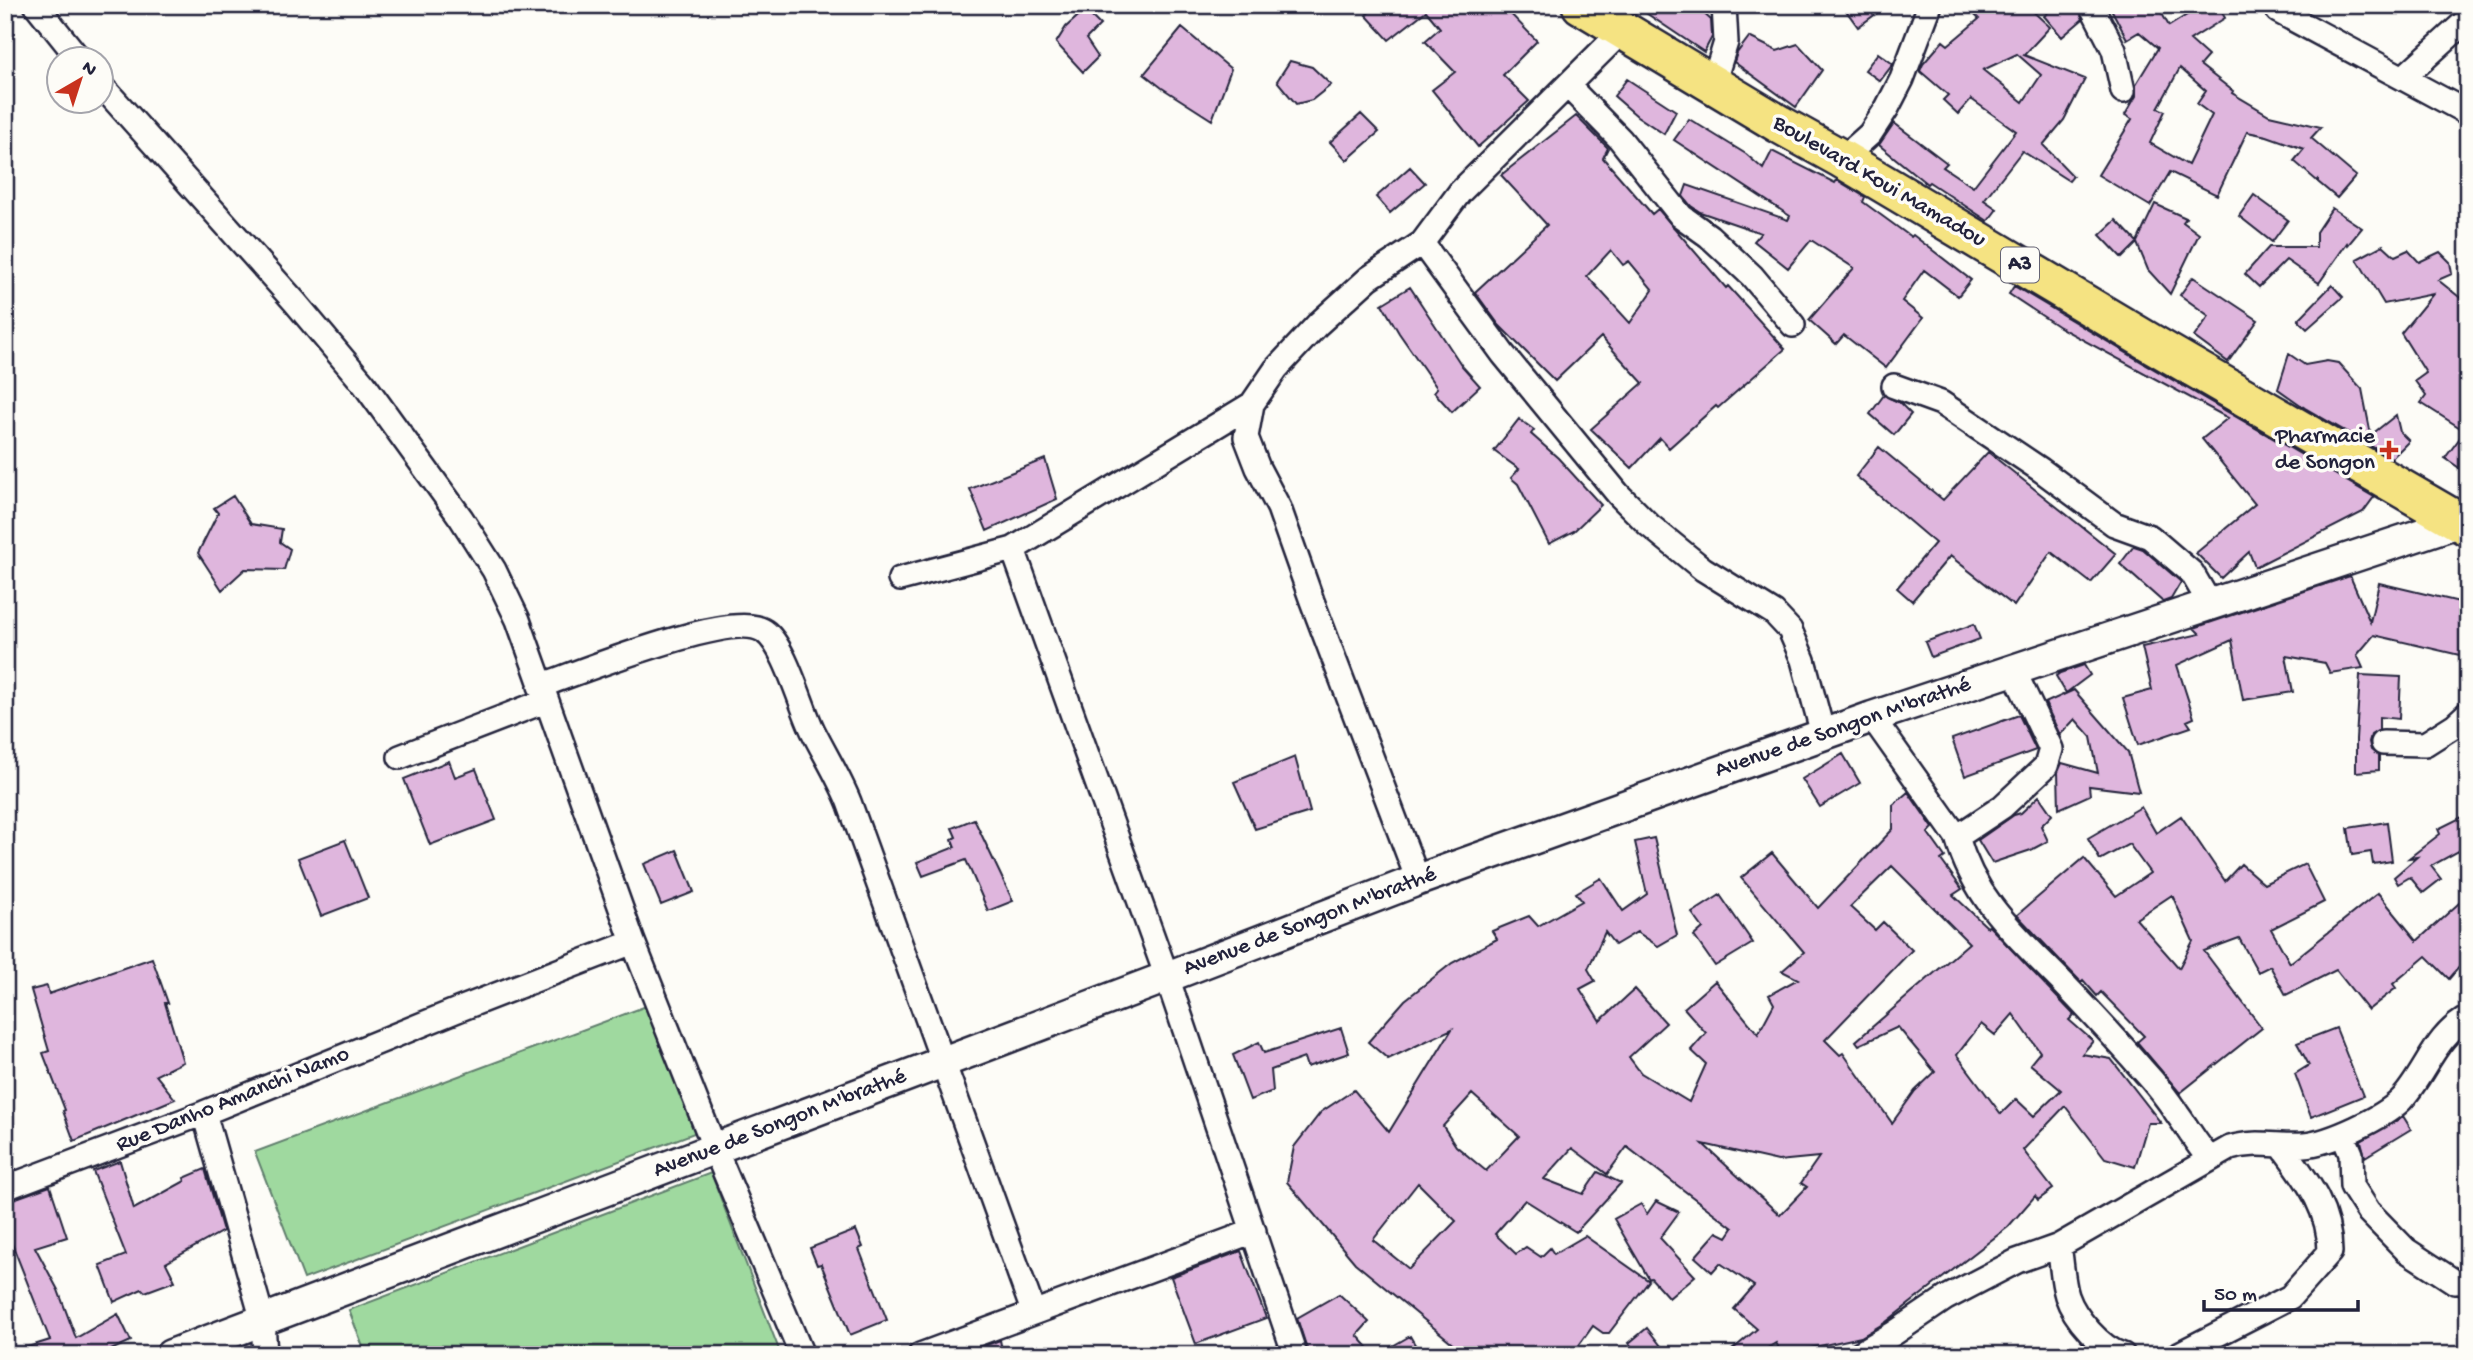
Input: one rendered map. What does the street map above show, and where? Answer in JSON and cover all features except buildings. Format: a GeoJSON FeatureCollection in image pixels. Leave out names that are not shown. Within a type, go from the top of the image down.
{"type":"FeatureCollection","features":[{"type":"Feature","properties":{"kind":"main road","name":"Boulevard Koui Mamadou"},"geometry":{"type":"LineString","coordinates":[[1581,5],[2163,350],[2464,524]]}},
{"type":"Feature","properties":{"kind":"street"},"geometry":{"type":"LineString","coordinates":[[36,5],[69,46]]}},
{"type":"Feature","properties":{"kind":"street"},"geometry":{"type":"LineString","coordinates":[[1713,84],[1726,41],[1724,5]]}},
{"type":"Feature","properties":{"kind":"street"},"geometry":{"type":"LineString","coordinates":[[1842,159],[1870,134],[1887,108],[1909,63],[1930,5]]}},
{"type":"Feature","properties":{"kind":"street"},"geometry":{"type":"LineString","coordinates":[[2274,5],[2278,11],[2468,113]]}},
{"type":"Feature","properties":{"kind":"street"},"geometry":{"type":"LineString","coordinates":[[2098,8],[2114,50],[2123,91]]}},
{"type":"Feature","properties":{"kind":"street"},"geometry":{"type":"LineString","coordinates":[[2403,78],[2468,19]]}},
{"type":"Feature","properties":{"kind":"street"},"geometry":{"type":"LineString","coordinates":[[1418,880],[1279,508],[1258,468],[1246,437],[1252,404],[1276,369],[1318,324],[1369,278],[1422,243],[1460,192],[1623,30]]}},
{"type":"Feature","properties":{"kind":"street"},"geometry":{"type":"LineString","coordinates":[[1568,86],[1620,139],[1681,216],[1709,236],[1752,276],[1793,325]]}},
{"type":"Feature","properties":{"kind":"street"},"geometry":{"type":"LineString","coordinates":[[116,102],[295,302],[372,395],[461,518],[494,570],[518,620],[633,942],[715,1149],[802,1355]]}},
{"type":"Feature","properties":{"kind":"street"},"geometry":{"type":"LineString","coordinates":[[1422,243],[1503,354],[1618,494],[1649,525],[1703,569],[1774,613],[1790,630],[1803,660],[1823,734]]}},
{"type":"Feature","properties":{"kind":"street"},"geometry":{"type":"LineString","coordinates":[[1894,386],[1941,403],[2041,470],[2114,524],[2150,537],[2192,573],[2210,604]]}},
{"type":"Feature","properties":{"kind":"street"},"geometry":{"type":"LineString","coordinates":[[900,579],[1013,549],[1252,404]]}},
{"type":"Feature","properties":{"kind":"street","name":"Avenue de Songon M'brathé"},"geometry":{"type":"LineString","coordinates":[[171,1355],[1167,978],[1418,880],[1823,734],[2013,669],[2464,524]]}},
{"type":"Feature","properties":{"kind":"street"},"geometry":{"type":"LineString","coordinates":[[1013,549],[1167,978],[1295,1355]]}},
{"type":"Feature","properties":{"kind":"street"},"geometry":{"type":"LineString","coordinates":[[400,757],[674,640],[730,626],[752,625],[765,631],[777,646],[813,731],[849,802],[945,1061],[1033,1311]]}},
{"type":"Feature","properties":{"kind":"street"},"geometry":{"type":"LineString","coordinates":[[1957,837],[2002,807],[2046,766],[2051,749],[2013,669]]}},
{"type":"Feature","properties":{"kind":"street"},"geometry":{"type":"LineString","coordinates":[[2384,743],[2425,744],[2455,725],[2468,713]]}},
{"type":"Feature","properties":{"kind":"street"},"geometry":{"type":"LineString","coordinates":[[1872,717],[1957,837],[1975,883],[1992,910],[2080,1000],[2143,1070],[2167,1098],[2199,1147],[2210,1158]]}},
{"type":"Feature","properties":{"kind":"street","name":"Rue Danho Amanchi Namo"},"geometry":{"type":"LineString","coordinates":[[5,1188],[204,1113],[633,942]]}},
{"type":"Feature","properties":{"kind":"street"},"geometry":{"type":"LineString","coordinates":[[1857,1355],[1946,1298],[2017,1261],[2059,1246],[2172,1183],[2210,1158],[2246,1143],[2306,1145],[2343,1135],[2399,1102],[2417,1080],[2432,1053],[2457,1023],[2468,1018]]}},
{"type":"Feature","properties":{"kind":"street"},"geometry":{"type":"LineString","coordinates":[[204,1113],[263,1321],[265,1355]]}},
{"type":"Feature","properties":{"kind":"street"},"geometry":{"type":"LineString","coordinates":[[2343,1135],[2351,1154],[2352,1186],[2368,1211],[2406,1250],[2455,1282]]}},
{"type":"Feature","properties":{"kind":"street"},"geometry":{"type":"LineString","coordinates":[[2177,1355],[2290,1297],[2330,1252],[2330,1232],[2314,1190],[2281,1145]]}},
{"type":"Feature","properties":{"kind":"street"},"geometry":{"type":"LineString","coordinates":[[2314,1190],[2335,1192],[2352,1186]]}},
{"type":"Feature","properties":{"kind":"street"},"geometry":{"type":"LineString","coordinates":[[920,1355],[1254,1231]]}},
{"type":"Feature","properties":{"kind":"street"},"geometry":{"type":"LineString","coordinates":[[2059,1246],[2067,1296],[2083,1325],[2113,1352],[2123,1355]]}},
{"type":"Feature","properties":{"kind":"green space"},"geometry":{"type":"Polygon","coordinates":[[[649,1005],[697,1132],[304,1279],[255,1152],[649,1005]]]}},
{"type":"Feature","properties":{"kind":"green space"},"geometry":{"type":"Polygon","coordinates":[[[711,1173],[781,1355],[366,1355],[349,1310],[711,1173]]]}},
{"type":"Feature","properties":{"kind":"place","name":"Pharmacie de Songon"},"geometry":{"type":"Point","coordinates":[2389,450]}}]}
